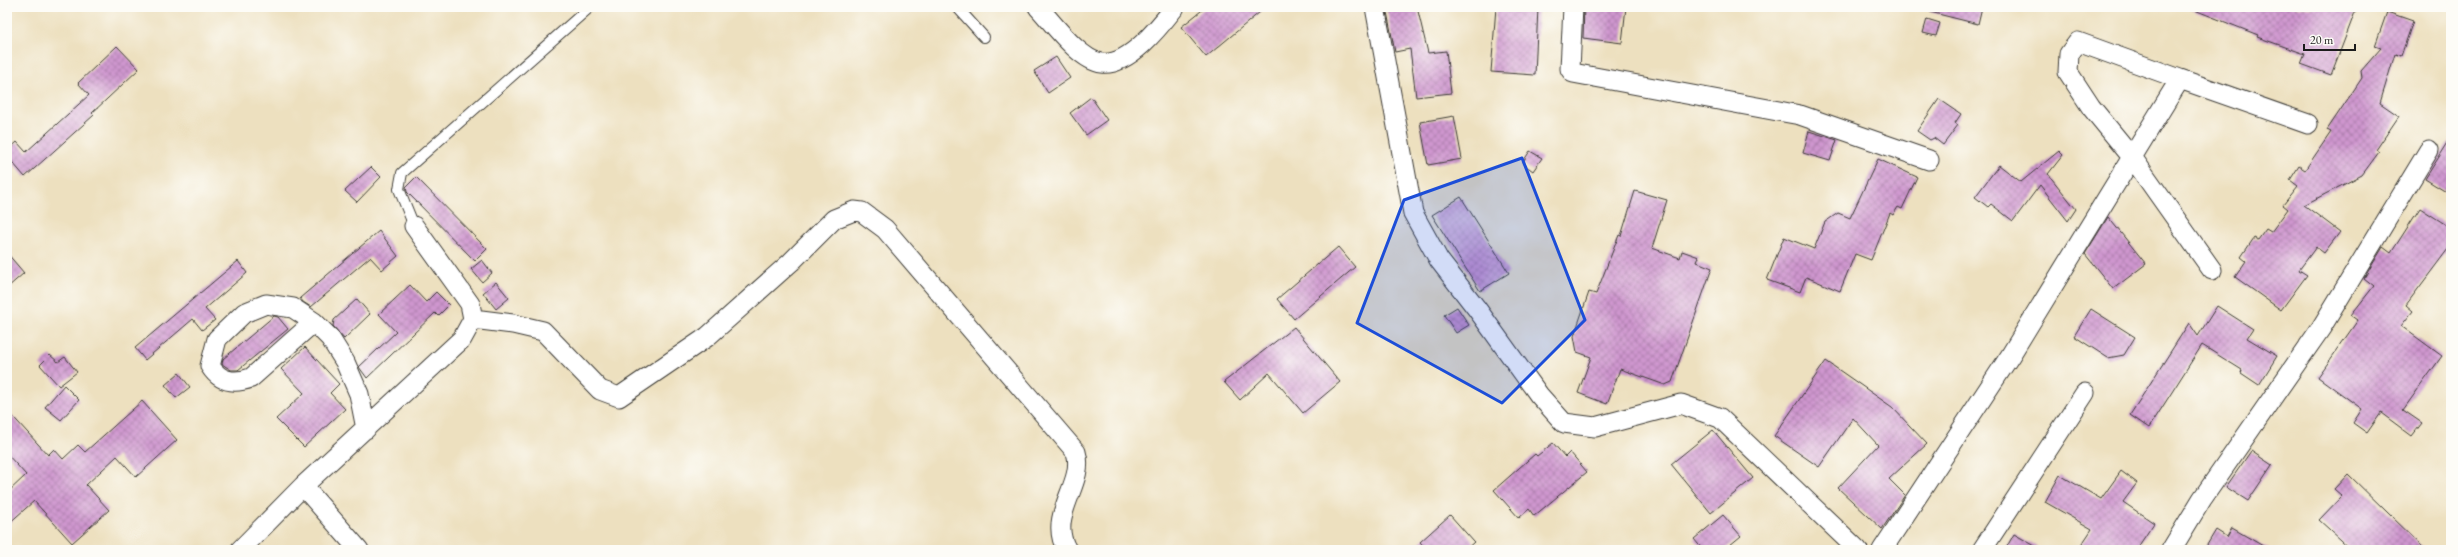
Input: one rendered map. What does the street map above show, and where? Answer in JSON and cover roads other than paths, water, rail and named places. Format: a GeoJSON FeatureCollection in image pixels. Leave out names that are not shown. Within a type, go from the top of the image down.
{"type":"FeatureCollection","features":[{"type":"Feature","properties":{"kind":"street"},"geometry":{"type":"LineString","coordinates":[[1038,7],[1067,40],[1090,58],[1101,63],[1117,62],[1138,47],[1175,7]]}},
{"type":"Feature","properties":{"kind":"street"},"geometry":{"type":"LineString","coordinates":[[1375,7],[1413,213],[1439,260],[1539,396],[1564,423],[1594,427],[1632,415],[1681,404],[1720,418],[1858,550]]}},
{"type":"Feature","properties":{"kind":"street"},"geometry":{"type":"LineString","coordinates":[[1574,7],[1570,69],[1573,73],[1800,115],[1929,160]]}},
{"type":"Feature","properties":{"kind":"street"},"geometry":{"type":"LineString","coordinates":[[2212,270],[2132,157],[2091,108],[2068,72],[2069,54],[2078,42],[2308,124]]}},
{"type":"Feature","properties":{"kind":"street"},"geometry":{"type":"LineString","coordinates":[[1882,550],[2010,356],[2180,79]]}},
{"type":"Feature","properties":{"kind":"street"},"geometry":{"type":"LineString","coordinates":[[2171,550],[2202,499],[2320,328],[2429,150]]}},
{"type":"Feature","properties":{"kind":"street"},"geometry":{"type":"LineString","coordinates":[[473,319],[513,324],[543,331],[600,390],[619,397],[707,337],[791,262],[834,219],[854,211],[862,212],[885,229],[1076,452],[1078,460],[1077,470],[1065,503],[1061,532],[1067,550]]}},
{"type":"Feature","properties":{"kind":"street"},"geometry":{"type":"LineString","coordinates":[[240,550],[303,486],[462,339],[473,319],[470,304],[414,226]]}},
{"type":"Feature","properties":{"kind":"street"},"geometry":{"type":"LineString","coordinates":[[314,322],[251,378],[239,382],[225,381],[215,374],[210,366],[217,339],[244,313],[266,304],[293,308],[314,322],[330,338],[345,362],[359,394],[366,428]]}},
{"type":"Feature","properties":{"kind":"street"},"geometry":{"type":"LineString","coordinates":[[1982,550],[2085,393]]}},
{"type":"Feature","properties":{"kind":"street"},"geometry":{"type":"LineString","coordinates":[[303,486],[359,550]]}},
{"type":"Feature","properties":{"kind":"lane"},"geometry":{"type":"LineString","coordinates":[[414,226],[399,189],[402,173],[590,7]]}},
{"type":"Feature","properties":{"kind":"lane"},"geometry":{"type":"LineString","coordinates":[[957,7],[984,37]]}}]}
